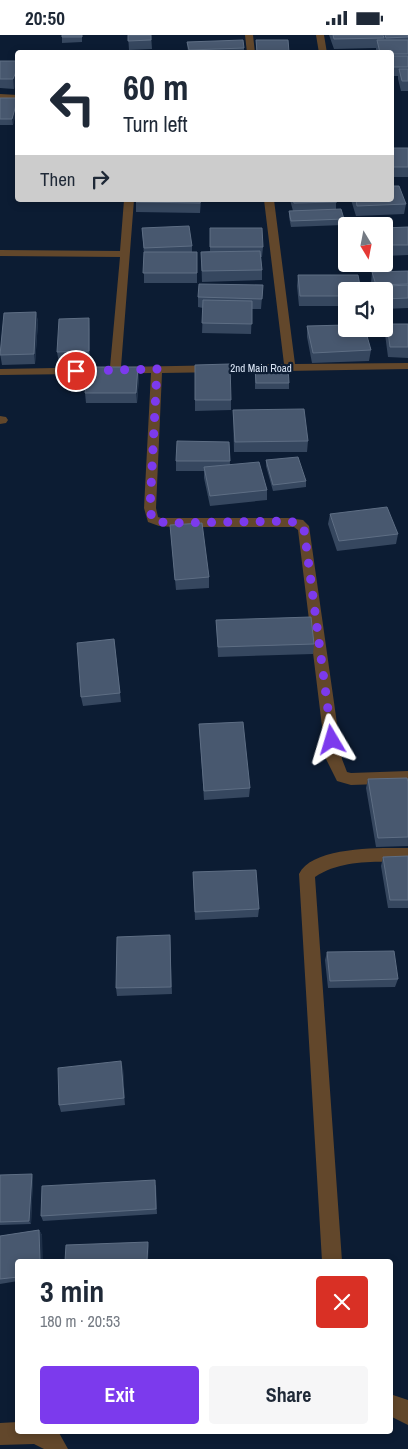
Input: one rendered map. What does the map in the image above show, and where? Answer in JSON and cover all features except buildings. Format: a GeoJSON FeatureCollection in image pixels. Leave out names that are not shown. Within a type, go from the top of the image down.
{"type":"FeatureCollection","features":[{"type":"Feature","properties":{"kind":"street"},"geometry":{"type":"LineString","coordinates":[[249,35],[251,50]]}},
{"type":"Feature","properties":{"kind":"street"},"geometry":{"type":"LineString","coordinates":[[320,35],[322,50]]}},
{"type":"Feature","properties":{"kind":"street"},"geometry":{"type":"LineString","coordinates":[[0,97],[15,98]]}},
{"type":"Feature","properties":{"kind":"street"},"geometry":{"type":"LineString","coordinates":[[115,370],[129,202]]}},
{"type":"Feature","properties":{"kind":"street"},"geometry":{"type":"LineString","coordinates":[[269,202],[290,368]]}},
{"type":"Feature","properties":{"kind":"street"},"geometry":{"type":"LineString","coordinates":[[0,253],[125,253]]}},
{"type":"Feature","properties":{"kind":"street","name":"2nd Main Road"},"geometry":{"type":"LineString","coordinates":[[0,373],[157,369],[408,367]]}},
{"type":"Feature","properties":{"kind":"street"},"geometry":{"type":"LineString","coordinates":[[157,369],[150,508],[152,519],[159,522],[173,523],[288,521],[298,523],[304,529],[334,759],[337,768],[342,777],[351,779],[408,777]]}},
{"type":"Feature","properties":{"kind":"street"},"geometry":{"type":"LineString","coordinates":[[332,1259],[307,874],[322,863],[341,858],[408,855]]}},
{"type":"Feature","properties":{"kind":"street"},"geometry":{"type":"LineString","coordinates":[[393,1406],[404,1409],[408,1414]]}},
{"type":"Feature","properties":{"kind":"street"},"geometry":{"type":"LineString","coordinates":[[0,1434],[15,1434]]}},
{"type":"Feature","properties":{"kind":"street"},"geometry":{"type":"LineString","coordinates":[[37,1434],[50,1439],[57,1449]]}},
{"type":"Feature","properties":{"kind":"route"},"geometry":{"type":"LineString","coordinates":[[76,371],[157,369],[150,508],[152,519],[159,522],[173,523],[288,521],[298,523],[304,529],[332,740]]}}]}
